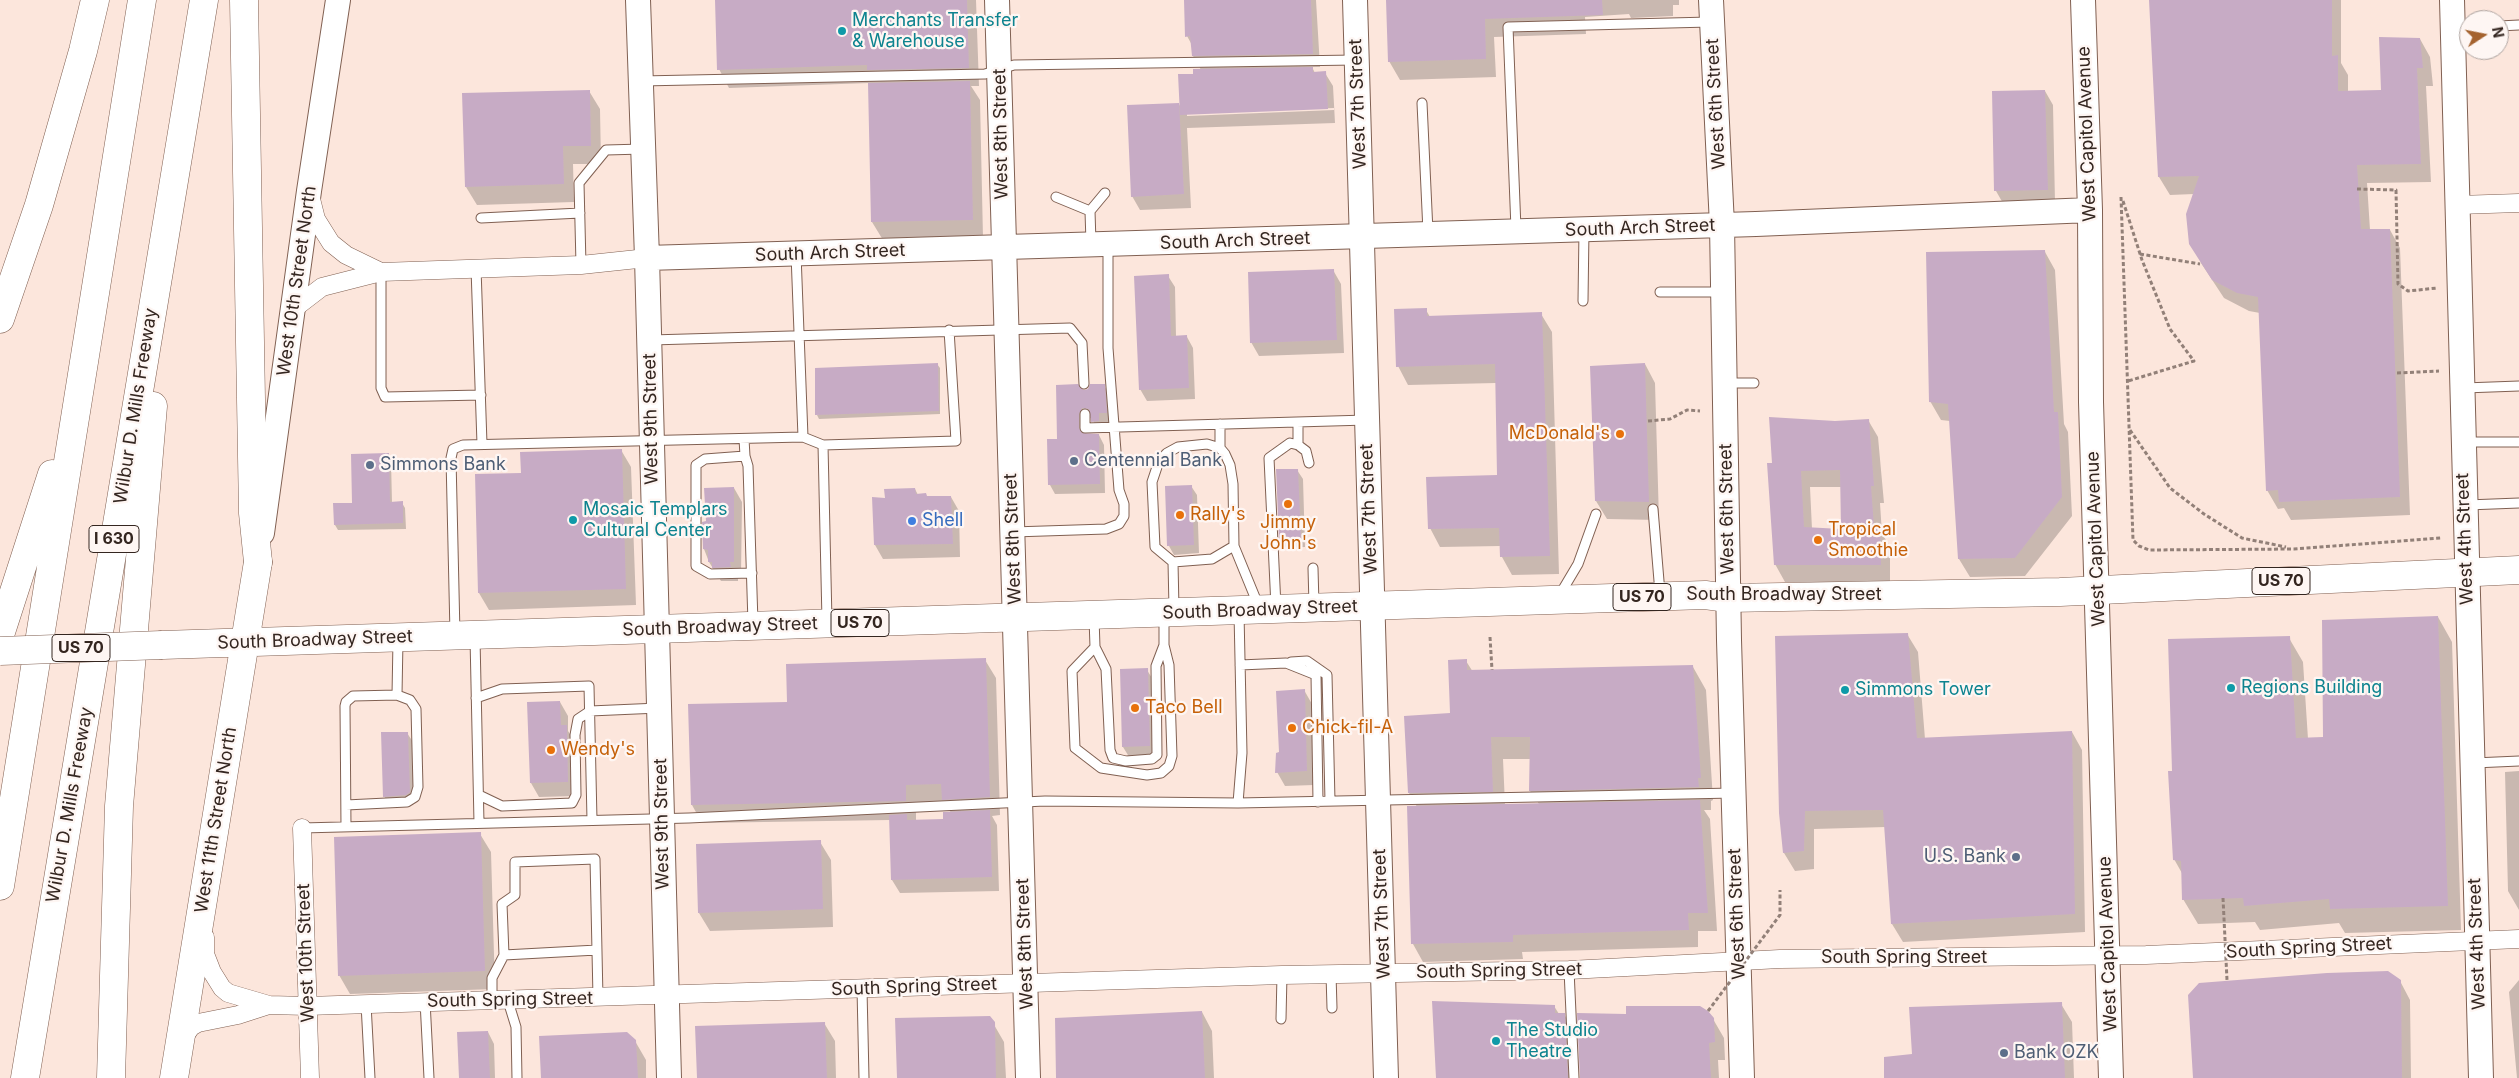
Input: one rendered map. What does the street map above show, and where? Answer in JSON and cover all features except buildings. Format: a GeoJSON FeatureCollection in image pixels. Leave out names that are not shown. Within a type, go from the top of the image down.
{"type":"FeatureCollection","features":[{"type":"Feature","properties":{"kind":"main road"},"geometry":{"type":"LineString","coordinates":[[0,319],[39,205],[83,51],[95,0]]}},
{"type":"Feature","properties":{"kind":"main road"},"geometry":{"type":"LineString","coordinates":[[0,886],[142,0]]}},
{"type":"Feature","properties":{"kind":"main road","name":"Wilbur D. Mills Freeway"},"geometry":{"type":"LineString","coordinates":[[24,1078],[204,0]]}},
{"type":"Feature","properties":{"kind":"main road","name":"West 11th Street North"},"geometry":{"type":"LineString","coordinates":[[174,1078],[258,562],[252,513],[244,0]]}},
{"type":"Feature","properties":{"kind":"main road"},"geometry":{"type":"LineString","coordinates":[[111,1078],[123,743],[171,198]]}},
{"type":"Feature","properties":{"kind":"main road"},"geometry":{"type":"LineString","coordinates":[[0,636],[77,398]]}},
{"type":"Feature","properties":{"kind":"main road","name":"South Broadway Street"},"geometry":{"type":"LineString","coordinates":[[0,651],[1660,596],[1705,595],[1728,598],[2097,590],[2519,570]]}},
{"type":"Feature","properties":{"kind":"street","name":"West 10th Street North"},"geometry":{"type":"LineString","coordinates":[[258,562],[309,190],[338,0]]}},
{"type":"Feature","properties":{"kind":"street","name":"West 9th Street"},"geometry":{"type":"LineString","coordinates":[[638,0],[648,258],[669,1078]]}},
{"type":"Feature","properties":{"kind":"street","name":"West 8th Street"},"geometry":{"type":"LineString","coordinates":[[998,0],[1028,1078]]}},
{"type":"Feature","properties":{"kind":"street","name":"West 7th Street"},"geometry":{"type":"LineString","coordinates":[[1355,0],[1386,1078]]}},
{"type":"Feature","properties":{"kind":"street","name":"West Capitol Avenue"},"geometry":{"type":"LineString","coordinates":[[2083,0],[2090,210],[2097,590],[2111,1078]]}},
{"type":"Feature","properties":{"kind":"street","name":"West 4th Street"},"geometry":{"type":"LineString","coordinates":[[2452,0],[2459,22]]}},
{"type":"Feature","properties":{"kind":"street","name":"West 6th Street"},"geometry":{"type":"LineString","coordinates":[[1711,11],[1722,226],[1728,598],[1742,1078]]}},
{"type":"Feature","properties":{"kind":"street","name":"West 4th Street"},"geometry":{"type":"LineString","coordinates":[[2460,60],[2458,205],[2462,442],[2481,1078]]}},
{"type":"Feature","properties":{"kind":"street","name":"South Arch Street"},"geometry":{"type":"LineString","coordinates":[[309,190],[316,219],[331,243],[346,255],[381,272]]}},
{"type":"Feature","properties":{"kind":"street"},"geometry":{"type":"LineString","coordinates":[[2458,205],[2519,203]]}},
{"type":"Feature","properties":{"kind":"street","name":"South Arch Street"},"geometry":{"type":"LineString","coordinates":[[292,310],[322,287],[381,272],[581,265],[648,258],[1362,238],[1722,226],[2090,210]]}},
{"type":"Feature","properties":{"kind":"street","name":"West 10th Street"},"geometry":{"type":"LineString","coordinates":[[302,828],[310,1078]]}},
{"type":"Feature","properties":{"kind":"street","name":"South Spring Street"},"geometry":{"type":"LineString","coordinates":[[203,896],[205,954],[212,972],[222,988],[228,993],[269,1005],[307,1006],[1026,984],[1282,974],[1569,970],[1739,963],[1780,959],[2108,956],[2519,939]]}},
{"type":"Feature","properties":{"kind":"street","name":"South Spring Street"},"geometry":{"type":"LineString","coordinates":[[179,1045],[191,1027],[198,1023],[238,1015],[269,1005]]}},
{"type":"Feature","properties":{"kind":"lane"},"geometry":{"type":"LineString","coordinates":[[1516,232],[1508,28],[1711,11]]}},
{"type":"Feature","properties":{"kind":"lane"},"geometry":{"type":"LineString","coordinates":[[641,81],[985,74],[1014,65],[1356,60]]}},
{"type":"Feature","properties":{"kind":"lane"},"geometry":{"type":"LineString","coordinates":[[1422,103],[1428,235]]}},
{"type":"Feature","properties":{"kind":"lane"},"geometry":{"type":"LineString","coordinates":[[581,265],[578,183],[606,150],[644,149]]}},
{"type":"Feature","properties":{"kind":"lane"},"geometry":{"type":"LineString","coordinates":[[1090,211],[1105,193]]}},
{"type":"Feature","properties":{"kind":"lane"},"geometry":{"type":"LineString","coordinates":[[1056,197],[1090,211]]}},
{"type":"Feature","properties":{"kind":"lane"},"geometry":{"type":"LineString","coordinates":[[1013,532],[1106,529],[1119,524],[1124,516],[1124,504],[1119,490],[1113,428],[1100,245],[1090,211]]}},
{"type":"Feature","properties":{"kind":"lane"},"geometry":{"type":"LineString","coordinates":[[481,218],[580,213]]}},
{"type":"Feature","properties":{"kind":"lane"},"geometry":{"type":"LineString","coordinates":[[1583,302],[1584,230]]}},
{"type":"Feature","properties":{"kind":"lane"},"geometry":{"type":"LineString","coordinates":[[796,254],[803,437]]}},
{"type":"Feature","properties":{"kind":"lane"},"geometry":{"type":"LineString","coordinates":[[476,268],[482,444]]}},
{"type":"Feature","properties":{"kind":"lane"},"geometry":{"type":"LineString","coordinates":[[381,272],[381,388],[385,397],[481,395]]}},
{"type":"Feature","properties":{"kind":"lane"},"geometry":{"type":"LineString","coordinates":[[1660,292],[1723,292]]}},
{"type":"Feature","properties":{"kind":"lane"},"geometry":{"type":"LineString","coordinates":[[650,340],[1006,328],[1070,328],[1082,343],[1084,384]]}},
{"type":"Feature","properties":{"kind":"lane"},"geometry":{"type":"LineString","coordinates":[[479,824],[476,698],[465,635],[451,458],[453,450],[463,444],[803,437],[823,445],[956,441],[949,330]]}},
{"type":"Feature","properties":{"kind":"lane"},"geometry":{"type":"LineString","coordinates":[[1724,383],[1754,383]]}},
{"type":"Feature","properties":{"kind":"lane"},"geometry":{"type":"LineString","coordinates":[[2461,388],[2519,386]]}},
{"type":"Feature","properties":{"kind":"lane"},"geometry":{"type":"LineString","coordinates":[[1084,414],[1085,428],[1367,420]]}},
{"type":"Feature","properties":{"kind":"lane"},"geometry":{"type":"LineString","coordinates":[[1298,422],[1298,445]]}},
{"type":"Feature","properties":{"kind":"lane"},"geometry":{"type":"LineString","coordinates":[[1220,424],[1220,448],[1230,465],[1234,546],[1259,610]]}},
{"type":"Feature","properties":{"kind":"lane"},"geometry":{"type":"LineString","coordinates":[[744,439],[745,456],[748,466],[753,626]]}},
{"type":"Feature","properties":{"kind":"lane"},"geometry":{"type":"LineString","coordinates":[[2462,442],[2519,442]]}},
{"type":"Feature","properties":{"kind":"lane"},"geometry":{"type":"LineString","coordinates":[[1220,448],[1207,444],[1178,447],[1167,453],[1159,461],[1154,473],[1155,547],[1173,562],[1212,559],[1234,546]]}},
{"type":"Feature","properties":{"kind":"lane"},"geometry":{"type":"LineString","coordinates":[[1238,803],[1242,753],[1240,666],[1259,610],[1269,458],[1290,444],[1298,445],[1306,451],[1309,462]]}},
{"type":"Feature","properties":{"kind":"lane"},"geometry":{"type":"LineString","coordinates":[[823,445],[827,624]]}},
{"type":"Feature","properties":{"kind":"lane"},"geometry":{"type":"LineString","coordinates":[[745,456],[705,459],[696,465],[696,566],[710,574],[752,573]]}},
{"type":"Feature","properties":{"kind":"lane"},"geometry":{"type":"LineString","coordinates":[[2464,505],[2519,503]]}},
{"type":"Feature","properties":{"kind":"lane"},"geometry":{"type":"LineString","coordinates":[[1653,509],[1660,596]]}},
{"type":"Feature","properties":{"kind":"lane"},"geometry":{"type":"LineString","coordinates":[[1557,600],[1578,564],[1596,514]]}},
{"type":"Feature","properties":{"kind":"lane"},"geometry":{"type":"LineString","coordinates":[[1094,615],[1095,648],[1106,669],[1110,750],[1113,758],[1126,761],[1152,759],[1157,756],[1156,666],[1164,645],[1173,562]]}},
{"type":"Feature","properties":{"kind":"lane"},"geometry":{"type":"LineString","coordinates":[[1313,568],[1314,608]]}},
{"type":"Feature","properties":{"kind":"lane"},"geometry":{"type":"LineString","coordinates":[[398,638],[398,695]]}},
{"type":"Feature","properties":{"kind":"lane"},"geometry":{"type":"LineString","coordinates":[[1095,648],[1072,671],[1075,748],[1101,768],[1147,775],[1160,773],[1169,766],[1172,756],[1169,665],[1164,645]]}},
{"type":"Feature","properties":{"kind":"lane"},"geometry":{"type":"LineString","coordinates":[[1240,666],[1307,661],[1327,675],[1330,801]]}},
{"type":"Feature","properties":{"kind":"lane"},"geometry":{"type":"LineString","coordinates":[[1286,663],[1316,675],[1318,802]]}},
{"type":"Feature","properties":{"kind":"lane"},"geometry":{"type":"LineString","coordinates":[[476,698],[502,689],[589,686],[592,820]]}},
{"type":"Feature","properties":{"kind":"lane"},"geometry":{"type":"LineString","coordinates":[[346,805],[407,802],[415,797],[418,787],[416,709],[410,700],[398,695],[353,696],[346,702],[346,805],[346,827]]}},
{"type":"Feature","properties":{"kind":"lane"},"geometry":{"type":"LineString","coordinates":[[479,795],[502,806],[572,803],[576,795],[576,727],[578,719],[590,711],[659,708]]}},
{"type":"Feature","properties":{"kind":"lane"},"geometry":{"type":"LineString","coordinates":[[2472,763],[2519,761]]}},
{"type":"Feature","properties":{"kind":"lane"},"geometry":{"type":"LineString","coordinates":[[302,828],[662,818],[1045,801],[1238,803],[1734,793]]}},
{"type":"Feature","properties":{"kind":"lane"},"geometry":{"type":"LineString","coordinates":[[517,1078],[516,1027],[500,1001],[492,978],[504,955],[502,904],[515,896],[514,862],[595,859],[598,998]]}},
{"type":"Feature","properties":{"kind":"lane"},"geometry":{"type":"LineString","coordinates":[[504,955],[598,950]]}},
{"type":"Feature","properties":{"kind":"lane"},"geometry":{"type":"LineString","coordinates":[[1569,970],[1574,1078]]}},
{"type":"Feature","properties":{"kind":"lane"},"geometry":{"type":"LineString","coordinates":[[1281,1019],[1282,974]]}},
{"type":"Feature","properties":{"kind":"lane"},"geometry":{"type":"LineString","coordinates":[[1331,974],[1332,1008]]}},
{"type":"Feature","properties":{"kind":"lane"},"geometry":{"type":"LineString","coordinates":[[862,989],[864,1078]]}},
{"type":"Feature","properties":{"kind":"lane"},"geometry":{"type":"LineString","coordinates":[[425,1001],[429,1078]]}},
{"type":"Feature","properties":{"kind":"lane"},"geometry":{"type":"LineString","coordinates":[[366,1004],[370,1078]]}},
{"type":"Feature","properties":{"kind":"lane"},"geometry":{"type":"LineString","coordinates":[[1572,1013],[1580,1030]]}},
{"type":"Feature","properties":{"kind":"path"},"geometry":{"type":"LineString","coordinates":[[2358,189],[2396,190],[2398,284],[2408,290],[2438,288]]}},
{"type":"Feature","properties":{"kind":"path"},"geometry":{"type":"LineString","coordinates":[[2128,381],[2194,361],[2170,329],[2140,254],[2121,197],[2133,540],[2139,546],[2149,550],[2294,549],[2441,538]]}},
{"type":"Feature","properties":{"kind":"path"},"geometry":{"type":"LineString","coordinates":[[2140,254],[2200,264]]}},
{"type":"Feature","properties":{"kind":"path"},"geometry":{"type":"LineString","coordinates":[[2397,373],[2439,371]]}},
{"type":"Feature","properties":{"kind":"path"},"geometry":{"type":"LineString","coordinates":[[1648,421],[1670,419],[1687,410],[1700,411]]}},
{"type":"Feature","properties":{"kind":"path"},"geometry":{"type":"LineString","coordinates":[[2129,428],[2170,488],[2204,514],[2242,538],[2294,549]]}},
{"type":"Feature","properties":{"kind":"path"},"geometry":{"type":"LineString","coordinates":[[1490,637],[1492,670]]}},
{"type":"Feature","properties":{"kind":"path"},"geometry":{"type":"LineString","coordinates":[[1708,1011],[1780,915],[1780,890]]}},
{"type":"Feature","properties":{"kind":"path"},"geometry":{"type":"LineString","coordinates":[[2222,898],[2227,980]]}},
{"type":"Feature","properties":{"kind":"place","name":"Merchants Transfer & Warehouse"},"geometry":{"type":"Point","coordinates":[842,31]}},
{"type":"Feature","properties":{"kind":"place","name":"McDonald's"},"geometry":{"type":"Point","coordinates":[1620,434]}},
{"type":"Feature","properties":{"kind":"place","name":"Centennial Bank"},"geometry":{"type":"Point","coordinates":[1074,461]}},
{"type":"Feature","properties":{"kind":"place","name":"Simmons Bank"},"geometry":{"type":"Point","coordinates":[370,465]}},
{"type":"Feature","properties":{"kind":"place","name":"Jimmy John's"},"geometry":{"type":"Point","coordinates":[1288,504]}},
{"type":"Feature","properties":{"kind":"place","name":"Rally's"},"geometry":{"type":"Point","coordinates":[1180,515]}},
{"type":"Feature","properties":{"kind":"place","name":"Mosaic Templars Cultural Center"},"geometry":{"type":"Point","coordinates":[573,520]}},
{"type":"Feature","properties":{"kind":"place","name":"Shell"},"geometry":{"type":"Point","coordinates":[912,521]}},
{"type":"Feature","properties":{"kind":"place","name":"Tropical Smoothie"},"geometry":{"type":"Point","coordinates":[1818,540]}},
{"type":"Feature","properties":{"kind":"place","name":"Regions Building"},"geometry":{"type":"Point","coordinates":[2231,688]}},
{"type":"Feature","properties":{"kind":"place","name":"Simmons Tower"},"geometry":{"type":"Point","coordinates":[1845,690]}},
{"type":"Feature","properties":{"kind":"place","name":"Taco Bell"},"geometry":{"type":"Point","coordinates":[1135,708]}},
{"type":"Feature","properties":{"kind":"place","name":"Chick-fil-A"},"geometry":{"type":"Point","coordinates":[1292,728]}},
{"type":"Feature","properties":{"kind":"place","name":"Wendy's"},"geometry":{"type":"Point","coordinates":[551,750]}},
{"type":"Feature","properties":{"kind":"place","name":"U.S. Bank"},"geometry":{"type":"Point","coordinates":[2016,857]}},
{"type":"Feature","properties":{"kind":"place","name":"The Studio Theatre"},"geometry":{"type":"Point","coordinates":[1496,1041]}},
{"type":"Feature","properties":{"kind":"place","name":"Bank OZK"},"geometry":{"type":"Point","coordinates":[2004,1053]}}]}
